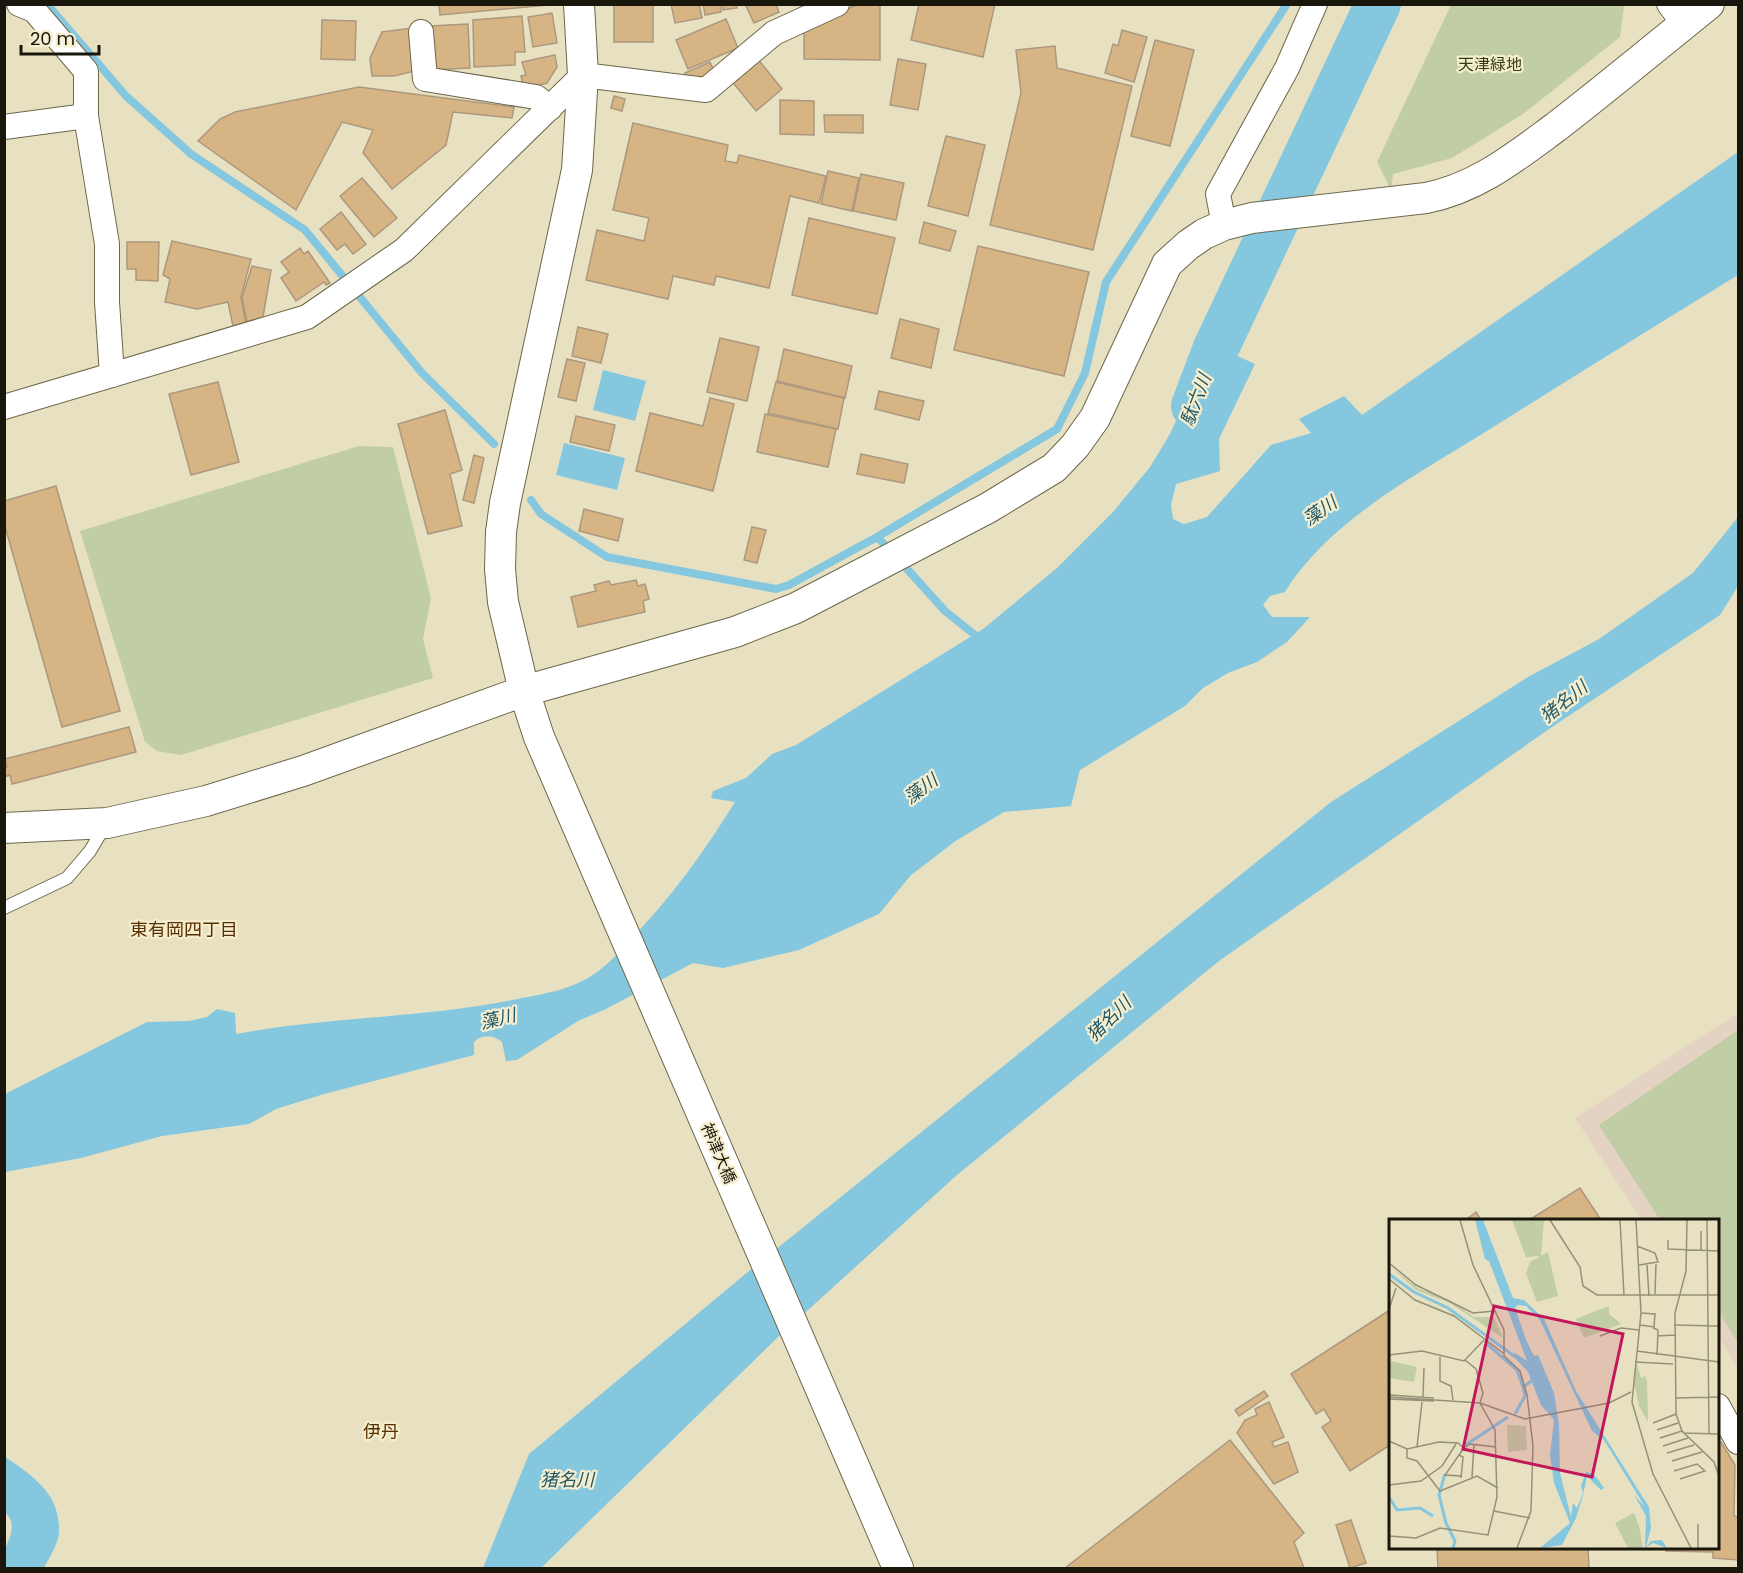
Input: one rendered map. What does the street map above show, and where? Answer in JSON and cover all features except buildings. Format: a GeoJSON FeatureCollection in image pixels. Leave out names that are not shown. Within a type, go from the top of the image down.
{"type":"FeatureCollection","features":[{"type":"Feature","properties":{"kind":"street"},"geometry":{"type":"LineString","coordinates":[[19,4],[33,10],[86,71],[86,116],[107,244],[106,302],[112,375]]}},
{"type":"Feature","properties":{"kind":"street","name":"神津大橋"},"geometry":{"type":"LineString","coordinates":[[579,4],[583,75],[577,170],[505,503],[500,569],[503,602],[524,691],[539,737],[898,1569]]}},
{"type":"Feature","properties":{"kind":"street"},"geometry":{"type":"LineString","coordinates":[[4,407],[307,317],[404,250],[583,75],[706,90],[774,33],[837,4]]}},
{"type":"Feature","properties":{"kind":"street"},"geometry":{"type":"LineString","coordinates":[[1238,221],[1218,194],[1287,68],[1315,4]]}},
{"type":"Feature","properties":{"kind":"street"},"geometry":{"type":"LineString","coordinates":[[4,828],[107,823],[206,801],[303,771],[524,691],[735,632],[796,608],[988,508],[1054,468],[1075,446],[1095,418],[1167,264],[1188,244],[1238,221],[1448,194],[1486,177],[1580,109],[1676,14],[1710,4]]}},
{"type":"Feature","properties":{"kind":"street"},"geometry":{"type":"LineString","coordinates":[[421,32],[425,79],[536,97],[550,108]]}},
{"type":"Feature","properties":{"kind":"street"},"geometry":{"type":"LineString","coordinates":[[4,128],[86,116]]}},
{"type":"Feature","properties":{"kind":"street"},"geometry":{"type":"LineString","coordinates":[[1719,1408],[1738,1442]]}},
{"type":"Feature","properties":{"kind":"lane"},"geometry":{"type":"LineString","coordinates":[[4,908],[67,878],[90,851],[107,823]]}},
{"type":"Feature","properties":{"kind":"shaded area"},"geometry":{"type":"Polygon","coordinates":[[[1738,1013],[1738,1369],[1719,1338],[1719,1219],[1641,1219],[1575,1118],[1738,1013]]]}},
{"type":"Feature","properties":{"kind":"green space","name":"天津緑地"},"geometry":{"type":"Polygon","coordinates":[[[1451,5],[1623,5],[1624,7],[1620,37],[1523,114],[1452,158],[1393,174],[1391,190],[1377,162],[1451,5]]]}},
{"type":"Feature","properties":{"kind":"green space"},"geometry":{"type":"Polygon","coordinates":[[[359,446],[393,447],[431,598],[423,639],[433,678],[181,755],[157,751],[145,742],[80,531],[359,446]]]}},
{"type":"Feature","properties":{"kind":"green space"},"geometry":{"type":"Polygon","coordinates":[[[1738,1030],[1738,1343],[1719,1312],[1719,1219],[1659,1219],[1599,1125],[1738,1030]]]}},
{"type":"Feature","properties":{"kind":"water","name":"藻川"},"geometry":{"type":"Polygon","coordinates":[[[1738,152],[1738,275],[1411,478],[1353,518],[1304,565],[1285,592],[1270,596],[1263,605],[1272,617],[1310,617],[1287,642],[1257,662],[1228,673],[1203,688],[1185,706],[1080,770],[1071,806],[1004,812],[957,840],[911,875],[879,914],[799,950],[723,968],[693,963],[606,1009],[578,1021],[517,1060],[506,1061],[502,1042],[492,1037],[484,1037],[474,1042],[474,1055],[324,1094],[276,1109],[249,1124],[162,1136],[81,1158],[5,1172],[5,1094],[147,1022],[189,1021],[207,1017],[217,1009],[235,1013],[236,1034],[270,1028],[478,1006],[558,990],[591,976],[613,959],[659,908],[699,857],[723,821],[735,802],[711,798],[713,791],[746,778],[772,754],[796,745],[983,629],[1057,568],[1113,512],[1150,467],[1170,434],[1211,344],[1255,364],[1219,439],[1220,471],[1176,484],[1171,505],[1173,519],[1184,524],[1207,517],[1271,445],[1311,433],[1299,419],[1344,396],[1362,415],[1738,152]]]}},
{"type":"Feature","properties":{"kind":"water"},"geometry":{"type":"Polygon","coordinates":[[[603,370],[646,381],[635,421],[593,410],[603,370]]]}},
{"type":"Feature","properties":{"kind":"water"},"geometry":{"type":"Polygon","coordinates":[[[564,443],[625,458],[617,490],[556,475],[564,443]]]}},
{"type":"Feature","properties":{"kind":"water","name":"猪名川"},"geometry":{"type":"Polygon","coordinates":[[[1738,517],[1738,586],[1720,615],[1549,729],[1219,961],[957,1175],[776,1339],[541,1568],[483,1568],[529,1454],[749,1271],[1331,802],[1528,677],[1599,639],[1693,573],[1738,517]]]}},
{"type":"Feature","properties":{"kind":"water"},"geometry":{"type":"Polygon","coordinates":[[[4,1456],[43,1487],[55,1507],[59,1533],[44,1568],[5,1568],[4,1553],[12,1527],[5,1512],[4,1456]]]}},
{"type":"Feature","properties":{"kind":"waterway"},"geometry":{"type":"LineString","coordinates":[[47,4],[126,96],[191,154],[305,230],[422,373],[494,444]]}},
{"type":"Feature","properties":{"kind":"waterway"},"geometry":{"type":"LineString","coordinates":[[877,537],[1057,429],[1085,373],[1106,282],[1287,4]]}},
{"type":"Feature","properties":{"kind":"waterway","name":"駄六川"},"geometry":{"type":"LineString","coordinates":[[1194,406],[1216,348],[1378,4]]}},
{"type":"Feature","properties":{"kind":"waterway"},"geometry":{"type":"LineString","coordinates":[[531,500],[541,514],[607,557],[776,589],[789,585],[877,537],[891,551]]}},
{"type":"Feature","properties":{"kind":"waterway"},"geometry":{"type":"LineString","coordinates":[[899,560],[945,611],[980,639]]}},
{"type":"Feature","properties":{"kind":"district","name":"東有岡四丁目"},"geometry":{"type":"Point","coordinates":[184,930]}},
{"type":"Feature","properties":{"kind":"district","name":"伊丹"},"geometry":{"type":"Point","coordinates":[381,1432]}}]}
